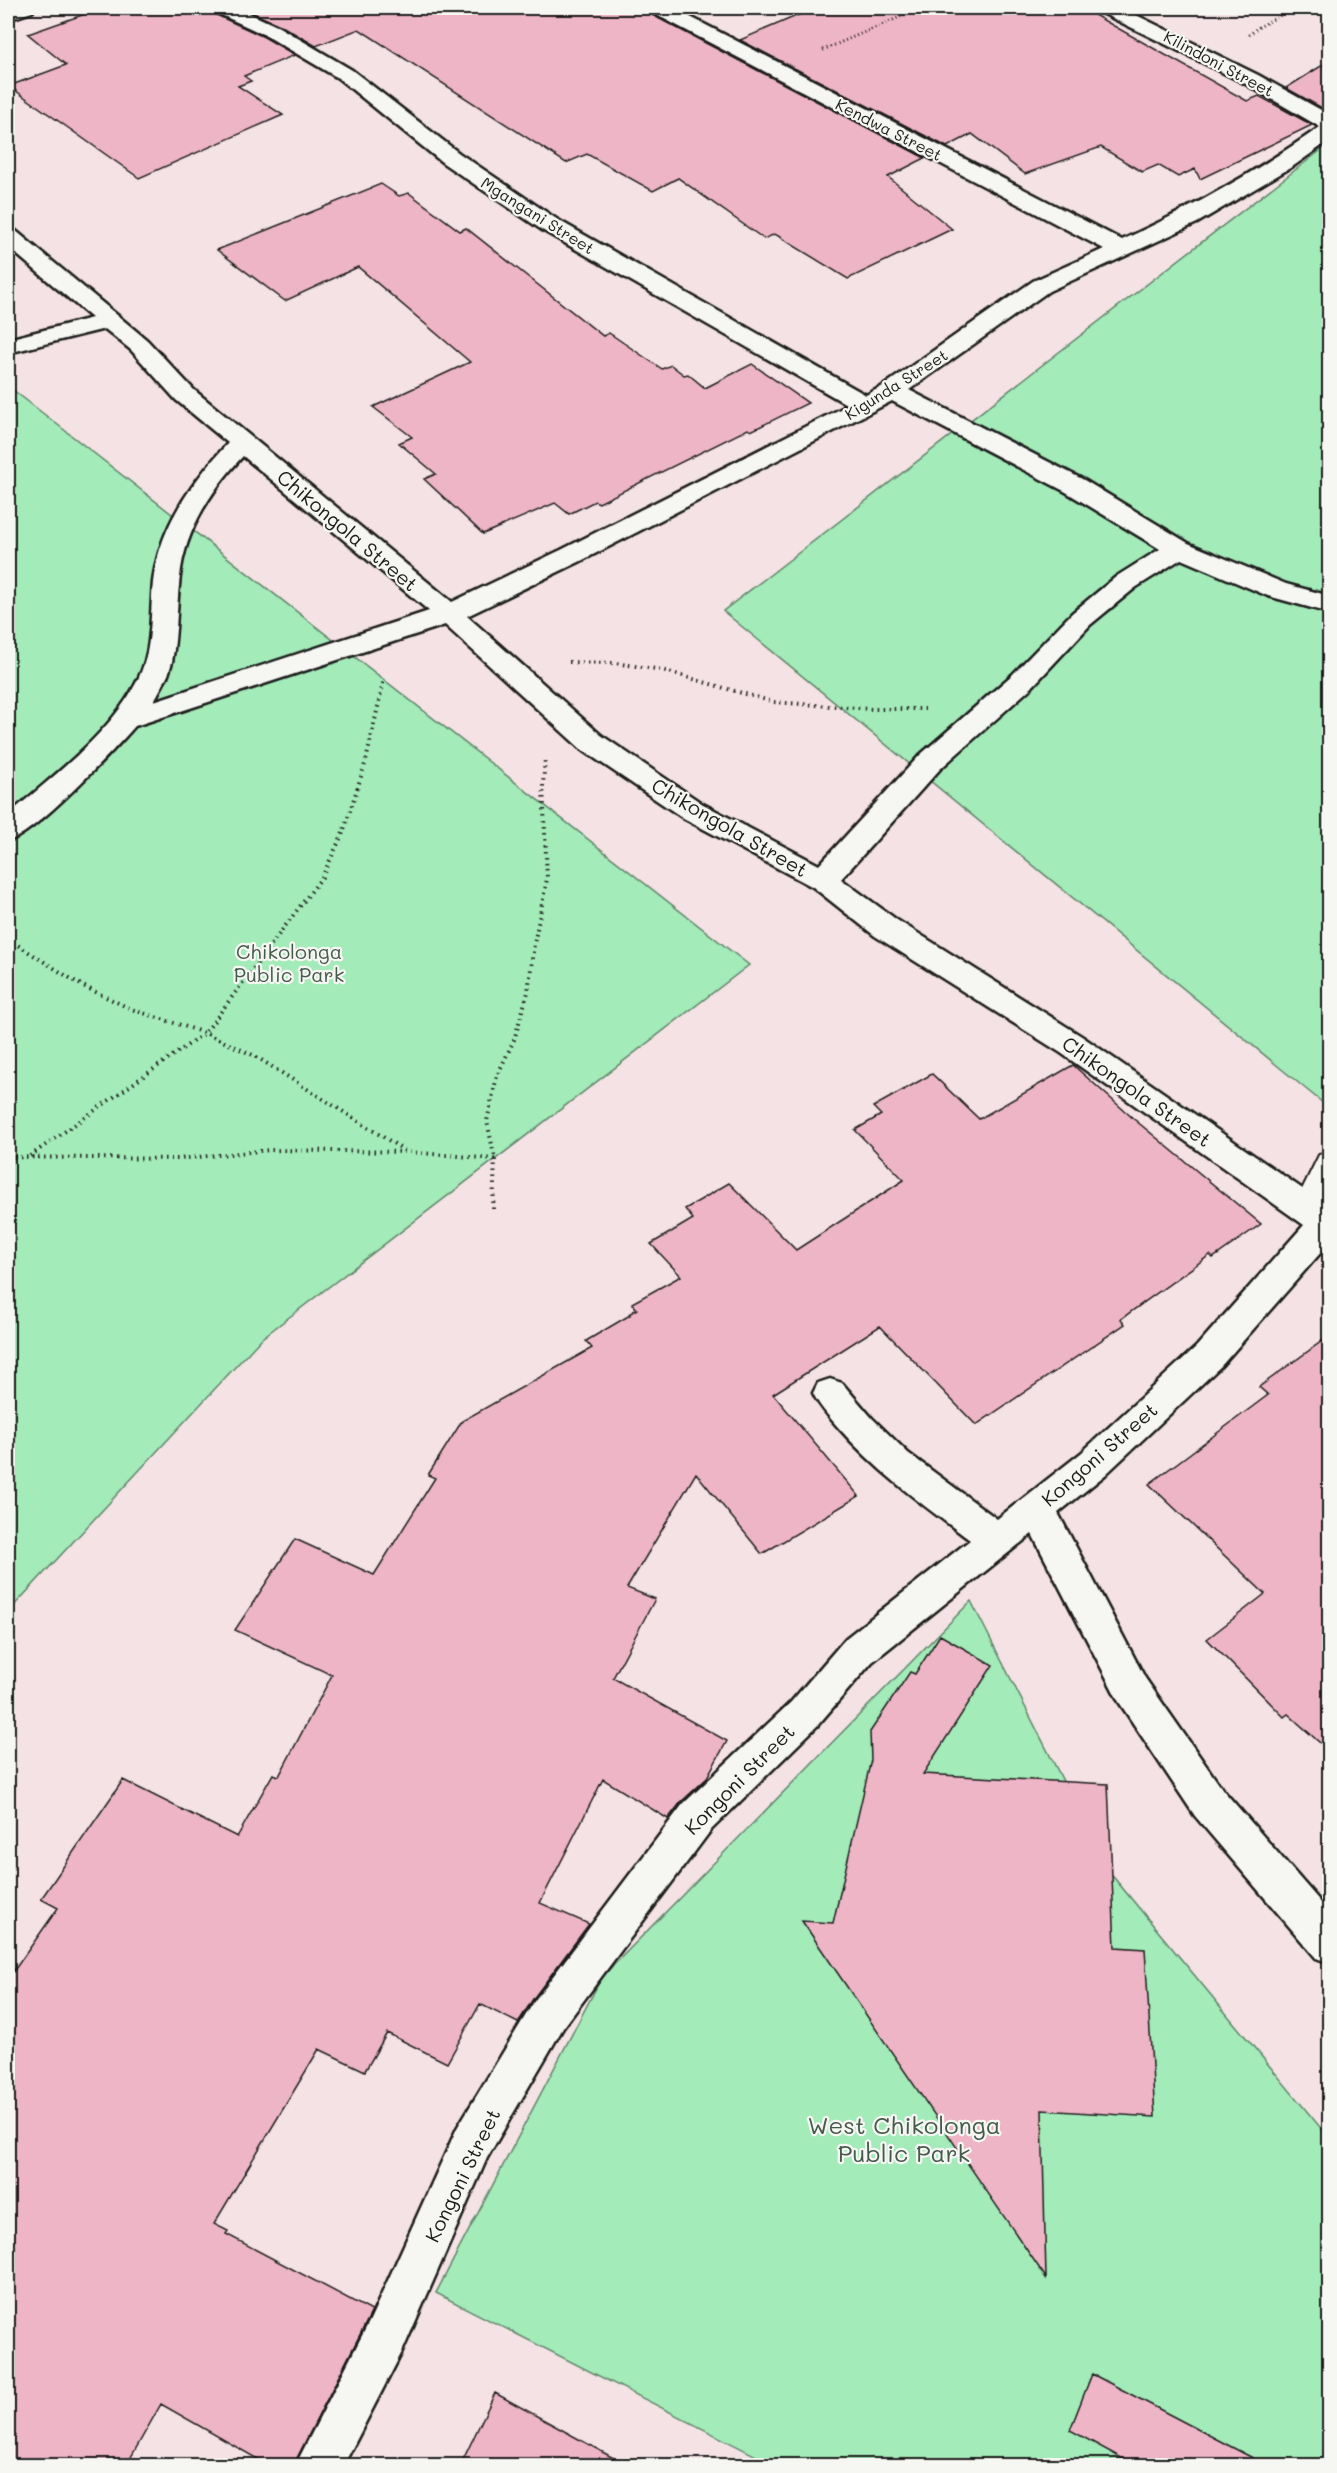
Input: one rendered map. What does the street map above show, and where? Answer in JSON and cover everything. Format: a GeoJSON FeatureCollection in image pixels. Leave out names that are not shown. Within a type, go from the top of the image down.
{"type":"FeatureCollection","features":[{"type":"Feature","properties":{"kind":"street"},"geometry":{"type":"LineString","coordinates":[[8,14],[25,8]]}},
{"type":"Feature","properties":{"kind":"street","name":"Mgangani Street"},"geometry":{"type":"LineString","coordinates":[[222,8],[272,31],[345,74],[450,158],[550,225],[865,405]]}},
{"type":"Feature","properties":{"kind":"street","name":"Kendwa Street"},"geometry":{"type":"LineString","coordinates":[[658,8],[1122,249]]}},
{"type":"Feature","properties":{"kind":"street","name":"Kilindoni Street"},"geometry":{"type":"LineString","coordinates":[[1107,8],[1221,63],[1329,124]]}},
{"type":"Feature","properties":{"kind":"street","name":"Kigunda Street"},"geometry":{"type":"LineString","coordinates":[[127,719],[449,614],[570,556],[892,391],[1041,286],[1188,218],[1287,160],[1329,130]]}},
{"type":"Feature","properties":{"kind":"street","name":"Chikongola Street"},"geometry":{"type":"LineString","coordinates":[[8,236],[107,321],[139,345],[185,394],[449,614],[591,742],[693,811],[823,880],[886,928],[1072,1045],[1321,1220]]}},
{"type":"Feature","properties":{"kind":"street"},"geometry":{"type":"LineString","coordinates":[[8,346],[107,321]]}},
{"type":"Feature","properties":{"kind":"street"},"geometry":{"type":"LineString","coordinates":[[892,391],[1075,486],[1179,549],[1277,590],[1329,605]]}},
{"type":"Feature","properties":{"kind":"street"},"geometry":{"type":"LineString","coordinates":[[8,831],[56,789],[127,719],[153,677],[163,641],[168,566],[183,524],[208,481],[242,442]]}},
{"type":"Feature","properties":{"kind":"street"},"geometry":{"type":"LineString","coordinates":[[823,880],[930,762],[997,702],[1081,619],[1126,582],[1179,549]]}},
{"type":"Feature","properties":{"kind":"street","name":"Kongoni Street"},"geometry":{"type":"LineString","coordinates":[[318,2466],[386,2336],[472,2144],[549,2014],[697,1817],[804,1714],[859,1650],[1093,1464],[1209,1356],[1321,1220]]}},
{"type":"Feature","properties":{"kind":"street"},"geometry":{"type":"LineString","coordinates":[[830,1393],[860,1428],[896,1464],[997,1540]]}},
{"type":"Feature","properties":{"kind":"street"},"geometry":{"type":"LineString","coordinates":[[1037,1508],[1138,1700],[1209,1803],[1329,1944]]}},
{"type":"Feature","properties":{"kind":"lane"},"geometry":{"type":"LineString","coordinates":[[1321,1220],[1329,1163]]}},
{"type":"Feature","properties":{"kind":"path"},"geometry":{"type":"LineString","coordinates":[[777,71],[921,8]]}},
{"type":"Feature","properties":{"kind":"path"},"geometry":{"type":"LineString","coordinates":[[1221,63],[1257,28],[1294,8]]}},
{"type":"Feature","properties":{"kind":"path"},"geometry":{"type":"LineString","coordinates":[[30,1156],[205,1033],[322,877],[343,833],[366,761],[394,632]]}},
{"type":"Feature","properties":{"kind":"path"},"geometry":{"type":"LineString","coordinates":[[508,667],[547,663],[615,663],[662,670],[773,702],[812,707],[910,710],[968,708],[997,702]]}},
{"type":"Feature","properties":{"kind":"path"},"geometry":{"type":"LineString","coordinates":[[493,1209],[495,1159],[487,1121],[497,1076],[514,1040],[528,992],[534,944],[547,879],[543,785],[551,706]]}},
{"type":"Feature","properties":{"kind":"path"},"geometry":{"type":"LineString","coordinates":[[8,939],[81,985],[131,1009],[205,1033],[255,1056],[408,1152]]}},
{"type":"Feature","properties":{"kind":"path"},"geometry":{"type":"LineString","coordinates":[[8,1157],[178,1159],[270,1150],[408,1152],[495,1159]]}},
{"type":"Feature","properties":{"kind":"green space"},"geometry":{"type":"Polygon","coordinates":[[[1329,144],[1329,1108],[723,611],[1329,144]]]}},
{"type":"Feature","properties":{"kind":"green space","name":"Chikolonga Public Park"},"geometry":{"type":"Polygon","coordinates":[[[8,386],[749,965],[262,1338],[8,1612],[8,386]]]}},
{"type":"Feature","properties":{"kind":"green space","name":"West Chikolonga Public Park"},"geometry":{"type":"Polygon","coordinates":[[[971,1601],[1110,1873],[1329,2138],[1329,2465],[774,2465],[436,2293],[602,1977],[971,1601]]]}},
{"type":"Feature","properties":{"kind":"building"},"geometry":{"type":"Polygon","coordinates":[[[102,8],[210,8],[214,14],[264,37],[295,55],[244,76],[251,81],[238,86],[283,115],[139,178],[9,86],[66,65],[28,34],[102,8]]]}},
{"type":"Feature","properties":{"kind":"building"},"geometry":{"type":"Polygon","coordinates":[[[242,8],[646,8],[650,14],[925,158],[888,177],[952,229],[848,279],[775,234],[764,239],[678,178],[653,191],[587,154],[566,163],[359,29],[316,46],[280,25],[242,8]]]}},
{"type":"Feature","properties":{"kind":"building"},"geometry":{"type":"Polygon","coordinates":[[[815,8],[1082,8],[1247,101],[1259,96],[1312,125],[1200,179],[1195,169],[1178,177],[1158,165],[1142,172],[1101,147],[1025,174],[972,134],[947,147],[740,40],[815,8]]]}},
{"type":"Feature","properties":{"kind":"building"},"geometry":{"type":"Polygon","coordinates":[[[1329,61],[1329,112],[1286,88],[1329,61]]]}},
{"type":"Feature","properties":{"kind":"building"},"geometry":{"type":"Polygon","coordinates":[[[381,184],[399,196],[409,193],[460,231],[466,228],[603,336],[609,333],[662,369],[671,365],[684,375],[688,374],[705,388],[752,364],[808,403],[751,431],[748,429],[599,503],[595,501],[569,514],[555,503],[483,534],[424,479],[436,474],[399,443],[412,437],[373,407],[470,362],[358,267],[285,301],[217,250],[381,184]]]}},
{"type":"Feature","properties":{"kind":"building"},"geometry":{"type":"Polygon","coordinates":[[[1073,1065],[1135,1120],[1261,1224],[1213,1258],[1210,1255],[1121,1319],[1125,1324],[976,1425],[880,1326],[773,1394],[859,1496],[762,1554],[696,1473],[627,1588],[655,1599],[613,1678],[727,1741],[706,1779],[681,1802],[668,1819],[603,1779],[540,1903],[589,1924],[518,2023],[480,2004],[447,2063],[387,2033],[365,2071],[319,2049],[214,2224],[228,2231],[226,2234],[372,2311],[293,2466],[270,2466],[161,2404],[126,2466],[8,2466],[8,1979],[58,1908],[41,1899],[123,1780],[237,1837],[273,1774],[279,1776],[332,1675],[235,1630],[295,1539],[374,1575],[435,1478],[428,1475],[462,1421],[592,1348],[586,1341],[630,1315],[637,1309],[632,1303],[681,1276],[651,1244],[693,1219],[685,1209],[729,1183],[796,1250],[904,1180],[855,1130],[881,1115],[873,1107],[932,1074],[979,1119],[1073,1065]]]}},
{"type":"Feature","properties":{"kind":"building"},"geometry":{"type":"Polygon","coordinates":[[[1329,1336],[1329,1751],[1288,1714],[1284,1717],[1207,1639],[1265,1594],[1149,1484],[1268,1395],[1259,1387],[1329,1336]]]}},
{"type":"Feature","properties":{"kind":"building"},"geometry":{"type":"Polygon","coordinates":[[[940,1635],[993,1665],[923,1774],[1108,1784],[1115,1947],[1145,1949],[1155,2117],[1042,2110],[1046,2278],[802,1921],[833,1923],[871,1760],[870,1732],[910,1672],[915,1674],[940,1635]]]}},
{"type":"Feature","properties":{"kind":"building"},"geometry":{"type":"Polygon","coordinates":[[[1092,2374],[1268,2466],[1136,2466],[1070,2430],[1092,2374]]]}},
{"type":"Feature","properties":{"kind":"building"},"geometry":{"type":"Polygon","coordinates":[[[495,2393],[628,2466],[460,2466],[495,2393]]]}}]}
